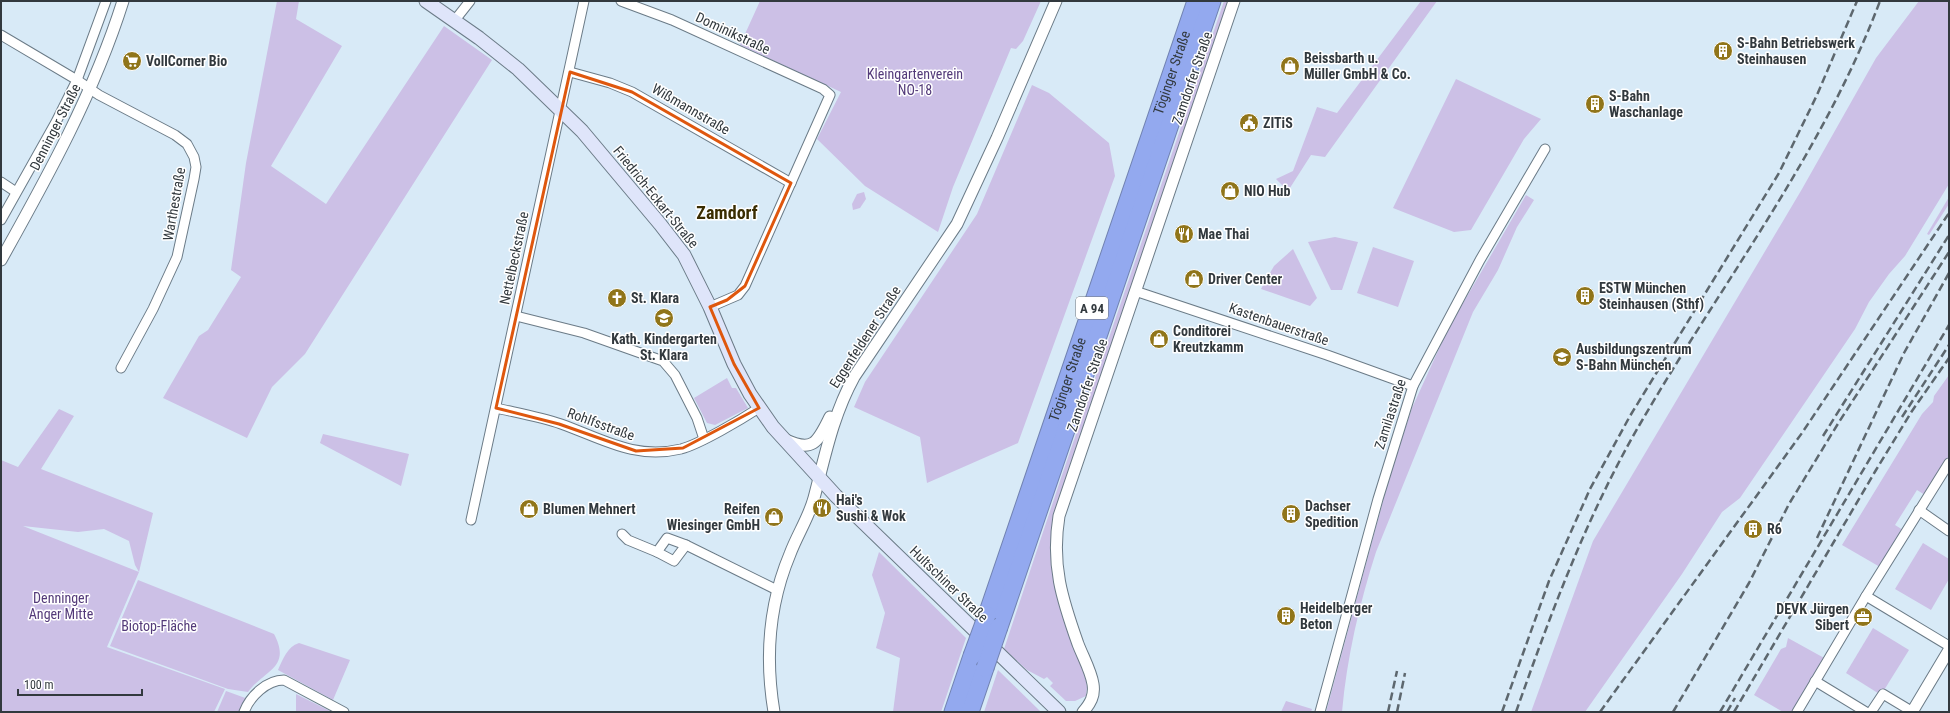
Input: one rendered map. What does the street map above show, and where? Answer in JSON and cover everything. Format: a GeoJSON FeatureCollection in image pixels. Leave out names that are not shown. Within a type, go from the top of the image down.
{"type":"FeatureCollection","features":[{"type":"Feature","properties":{"kind":"highway","name":"Töginger Straße"},"geometry":{"type":"LineString","coordinates":[[953,712],[1196,1]]}},
{"type":"Feature","properties":{"kind":"highway","name":"Töginger Straße"},"geometry":{"type":"LineString","coordinates":[[970,712],[1212,1]]}},
{"type":"Feature","properties":{"kind":"main road","name":"Friedrich-Eckart-Straße"},"geometry":{"type":"LineString","coordinates":[[426,1],[455,20],[518,69],[561,109],[582,131],[665,230],[684,255],[710,307],[734,364],[759,408],[784,439],[819,477]]}},
{"type":"Feature","properties":{"kind":"main road","name":"Hultschiner Straße"},"geometry":{"type":"LineString","coordinates":[[819,477],[1059,712]]}},
{"type":"Feature","properties":{"kind":"street","name":"Denninger Straße"},"geometry":{"type":"LineString","coordinates":[[1,220],[77,80],[106,1]]}},
{"type":"Feature","properties":{"kind":"street","name":"Denninger Straße"},"geometry":{"type":"LineString","coordinates":[[1,260],[54,164],[90,90],[106,52],[123,1]]}},
{"type":"Feature","properties":{"kind":"street"},"geometry":{"type":"LineString","coordinates":[[455,20],[470,1]]}},
{"type":"Feature","properties":{"kind":"street","name":"Nettelbeckstraße"},"geometry":{"type":"LineString","coordinates":[[471,520],[570,72],[584,1]]}},
{"type":"Feature","properties":{"kind":"street","name":"Dominikstraße"},"geometry":{"type":"LineString","coordinates":[[621,1],[672,20],[823,89],[830,95],[792,183]]}},
{"type":"Feature","properties":{"kind":"street","name":"Eggenfeldener Straße"},"geometry":{"type":"LineString","coordinates":[[774,712],[769,641],[777,590],[790,554],[814,499],[831,430],[844,397],[854,377],[957,224],[994,145],[1056,1]]}},
{"type":"Feature","properties":{"kind":"street","name":"Zamdorfer Straße"},"geometry":{"type":"LineString","coordinates":[[1083,712],[1091,701],[1093,685],[1062,595],[1056,559],[1058,527],[1062,504],[1234,1]]}},
{"type":"Feature","properties":{"kind":"street","name":"Warthestraße"},"geometry":{"type":"LineString","coordinates":[[1,35],[77,80],[90,90],[175,135],[187,144],[194,157],[196,167],[184,230],[177,257],[153,309],[121,368]]}},
{"type":"Feature","properties":{"kind":"street","name":"Wißmannstraße"},"geometry":{"type":"LineString","coordinates":[[570,72],[610,83],[632,92],[792,183]]}},
{"type":"Feature","properties":{"kind":"street","name":"Zamilastraße"},"geometry":{"type":"LineString","coordinates":[[1320,712],[1378,499],[1413,386],[1480,260],[1545,149]]}},
{"type":"Feature","properties":{"kind":"street"},"geometry":{"type":"LineString","coordinates":[[1,182],[16,192]]}},
{"type":"Feature","properties":{"kind":"street"},"geometry":{"type":"LineString","coordinates":[[710,307],[738,295],[745,286],[792,183]]}},
{"type":"Feature","properties":{"kind":"street","name":"Kastenbauerstraße"},"geometry":{"type":"LineString","coordinates":[[1135,291],[1312,350],[1413,386]]}},
{"type":"Feature","properties":{"kind":"street"},"geometry":{"type":"LineString","coordinates":[[516,316],[584,333],[663,361],[675,375],[697,418],[704,439]]}},
{"type":"Feature","properties":{"kind":"street"},"geometry":{"type":"LineString","coordinates":[[784,439],[799,446],[811,445],[818,439],[838,403],[844,397]]}},
{"type":"Feature","properties":{"kind":"street","name":"Rohlfsstraße"},"geometry":{"type":"LineString","coordinates":[[496,408],[560,424],[619,447],[636,451],[664,452],[683,448],[704,439],[759,408]]}},
{"type":"Feature","properties":{"kind":"street"},"geometry":{"type":"LineString","coordinates":[[1797,712],[1866,596],[1949,463]]}},
{"type":"Feature","properties":{"kind":"street"},"geometry":{"type":"LineString","coordinates":[[1919,510],[1949,531]]}},
{"type":"Feature","properties":{"kind":"street"},"geometry":{"type":"LineString","coordinates":[[622,534],[628,540],[674,561],[686,545]]}},
{"type":"Feature","properties":{"kind":"street"},"geometry":{"type":"LineString","coordinates":[[657,552],[667,538],[686,545],[777,590]]}},
{"type":"Feature","properties":{"kind":"street"},"geometry":{"type":"LineString","coordinates":[[1866,596],[1949,646]]}},
{"type":"Feature","properties":{"kind":"street"},"geometry":{"type":"LineString","coordinates":[[1871,712],[1883,694],[1913,712],[1949,650]]}},
{"type":"Feature","properties":{"kind":"street"},"geometry":{"type":"LineString","coordinates":[[244,712],[261,689],[275,680],[284,680],[344,712]]}},
{"type":"Feature","properties":{"kind":"street"},"geometry":{"type":"LineString","coordinates":[[1815,681],[1866,712]]}},
{"type":"Feature","properties":{"kind":"highlighted area"},"geometry":{"type":"Polygon","coordinates":[[[570,72],[632,92],[791,183],[745,286],[727,300],[710,307],[734,364],[759,408],[683,448],[636,451],[559,424],[496,408],[570,72]]]}},
{"type":"Feature","properties":{"kind":"green space"},"geometry":{"type":"Polygon","coordinates":[[[277,1],[299,1],[296,19],[342,46],[271,166],[326,204],[444,26],[492,60],[305,354],[272,387],[247,438],[163,398],[199,336],[208,330],[241,277],[231,270],[246,163],[277,1]]]}},
{"type":"Feature","properties":{"kind":"green space","name":"Kleingartenverein NO-18"},"geometry":{"type":"Polygon","coordinates":[[[760,1],[1041,1],[1023,41],[1016,49],[1011,48],[953,187],[938,232],[865,186],[817,139],[841,92],[740,45],[760,1]]]}},
{"type":"Feature","properties":{"kind":"green space"},"geometry":{"type":"Polygon","coordinates":[[[1224,1],[1229,1],[1053,520],[1052,562],[1058,600],[1085,675],[1087,687],[1086,696],[1075,701],[1066,701],[1050,686],[1053,683],[1047,677],[1044,679],[1027,670],[1004,649],[1224,1]]]}},
{"type":"Feature","properties":{"kind":"green space"},"geometry":{"type":"Polygon","coordinates":[[[1421,1],[1437,1],[1325,157],[1311,155],[1288,191],[1276,179],[1293,171],[1317,107],[1337,113],[1421,1]]]}},
{"type":"Feature","properties":{"kind":"green space"},"geometry":{"type":"Polygon","coordinates":[[[1919,1],[1949,1],[1949,184],[1905,256],[1889,274],[1869,302],[1855,329],[1740,498],[1722,512],[1682,574],[1585,712],[1531,712],[1593,541],[1802,189],[1876,58],[1919,1]]]}},
{"type":"Feature","properties":{"kind":"green space"},"geometry":{"type":"Polygon","coordinates":[[[1456,79],[1541,119],[1524,139],[1471,230],[1454,232],[1393,208],[1456,79]]]}},
{"type":"Feature","properties":{"kind":"green space"},"geometry":{"type":"Polygon","coordinates":[[[1032,85],[1049,93],[1109,143],[1115,176],[1018,443],[927,483],[920,437],[854,407],[865,382],[977,214],[1032,85]]]}},
{"type":"Feature","properties":{"kind":"green space"},"geometry":{"type":"Polygon","coordinates":[[[864,192],[866,199],[860,208],[853,210],[852,204],[857,194],[864,192]]]}},
{"type":"Feature","properties":{"kind":"green space"},"geometry":{"type":"Polygon","coordinates":[[[1526,195],[1534,200],[1517,227],[1498,270],[1473,312],[1376,552],[1354,631],[1342,712],[1326,712],[1390,475],[1412,408],[1448,329],[1526,195]]]}},
{"type":"Feature","properties":{"kind":"green space"},"geometry":{"type":"Polygon","coordinates":[[[1949,197],[1949,204],[1929,235],[1927,234],[1949,197]]]}},
{"type":"Feature","properties":{"kind":"green space"},"geometry":{"type":"Polygon","coordinates":[[[1335,237],[1358,242],[1342,290],[1331,290],[1308,242],[1335,237]]]}},
{"type":"Feature","properties":{"kind":"green space"},"geometry":{"type":"Polygon","coordinates":[[[1373,247],[1414,261],[1398,307],[1357,293],[1373,247]]]}},
{"type":"Feature","properties":{"kind":"green space"},"geometry":{"type":"Polygon","coordinates":[[[1293,249],[1317,298],[1310,306],[1261,289],[1274,266],[1293,249]]]}},
{"type":"Feature","properties":{"kind":"green space"},"geometry":{"type":"Polygon","coordinates":[[[1949,375],[1949,458],[1925,495],[1917,490],[1895,525],[1903,530],[1880,567],[1842,545],[1922,414],[1933,402],[1934,396],[1949,375]]]}},
{"type":"Feature","properties":{"kind":"green space"},"geometry":{"type":"Polygon","coordinates":[[[727,378],[732,388],[736,388],[748,408],[715,425],[707,423],[694,398],[727,378]]]}},
{"type":"Feature","properties":{"kind":"green space","name":"Denninger Anger Mitte"},"geometry":{"type":"Polygon","coordinates":[[[59,409],[74,416],[41,469],[153,513],[139,572],[107,647],[225,689],[214,712],[1,712],[1,460],[18,467],[59,409]],[[23,526],[139,572],[135,565],[129,541],[104,529],[78,532],[23,526]]]}},
{"type":"Feature","properties":{"kind":"green space"},"geometry":{"type":"Polygon","coordinates":[[[323,434],[409,454],[401,486],[320,443],[323,434]]]}},
{"type":"Feature","properties":{"kind":"green space"},"geometry":{"type":"Polygon","coordinates":[[[1923,543],[1949,559],[1949,579],[1931,610],[1895,589],[1923,543]]]}},
{"type":"Feature","properties":{"kind":"green space"},"geometry":{"type":"Polygon","coordinates":[[[879,552],[966,638],[941,712],[893,712],[900,658],[876,648],[885,613],[872,575],[879,552]]]}},
{"type":"Feature","properties":{"kind":"green space","name":"Biotop-Fläche"},"geometry":{"type":"Polygon","coordinates":[[[138,580],[274,634],[279,645],[280,654],[274,668],[248,692],[228,689],[110,646],[138,580]]]}},
{"type":"Feature","properties":{"kind":"green space"},"geometry":{"type":"Polygon","coordinates":[[[1873,628],[1909,650],[1881,695],[1846,673],[1873,628]]]}},
{"type":"Feature","properties":{"kind":"green space"},"geometry":{"type":"Polygon","coordinates":[[[1788,638],[1826,659],[1793,712],[1783,712],[1754,695],[1781,649],[1786,647],[1788,638]]]}},
{"type":"Feature","properties":{"kind":"green space"},"geometry":{"type":"Polygon","coordinates":[[[299,643],[350,660],[333,700],[278,670],[288,650],[299,643]]]}},
{"type":"Feature","properties":{"kind":"green space"},"geometry":{"type":"Polygon","coordinates":[[[998,670],[1041,712],[984,712],[998,670]]]}},
{"type":"Feature","properties":{"kind":"green space"},"geometry":{"type":"Polygon","coordinates":[[[226,691],[248,699],[240,712],[217,712],[226,691]]]}},
{"type":"Feature","properties":{"kind":"green space"},"geometry":{"type":"Polygon","coordinates":[[[296,694],[330,711],[330,712],[296,712],[296,694]]]}},
{"type":"Feature","properties":{"kind":"green space"},"geometry":{"type":"Polygon","coordinates":[[[1286,701],[1312,709],[1311,712],[1281,712],[1286,701]]]}},
{"type":"Feature","properties":{"kind":"railway"},"geometry":{"type":"LineString","coordinates":[[1502,712],[1549,581],[1590,489],[1630,416],[1779,173],[1817,95],[1857,1]]}},
{"type":"Feature","properties":{"kind":"railway"},"geometry":{"type":"LineString","coordinates":[[1516,712],[1571,565],[1603,493],[1640,424],[1769,217],[1830,112],[1857,57],[1880,1]]}},
{"type":"Feature","properties":{"kind":"railway"},"geometry":{"type":"LineString","coordinates":[[1600,712],[1802,433],[1949,213]]}},
{"type":"Feature","properties":{"kind":"railway"},"geometry":{"type":"LineString","coordinates":[[1823,436],[1949,235]]}},
{"type":"Feature","properties":{"kind":"railway"},"geometry":{"type":"LineString","coordinates":[[1673,712],[1749,583],[1789,504],[1839,422],[1949,252]]}},
{"type":"Feature","properties":{"kind":"railway"},"geometry":{"type":"LineString","coordinates":[[1817,538],[1904,353],[1949,273]]}},
{"type":"Feature","properties":{"kind":"railway"},"geometry":{"type":"LineString","coordinates":[[1720,712],[1949,325]]}},
{"type":"Feature","properties":{"kind":"railway"},"geometry":{"type":"LineString","coordinates":[[1902,417],[1949,345]]}},
{"type":"Feature","properties":{"kind":"railway"},"geometry":{"type":"LineString","coordinates":[[1734,712],[1876,470],[1912,411],[1949,358]]}},
{"type":"Feature","properties":{"kind":"railway"},"geometry":{"type":"LineString","coordinates":[[1388,712],[1397,671]]}},
{"type":"Feature","properties":{"kind":"railway"},"geometry":{"type":"LineString","coordinates":[[1397,712],[1405,673]]}},
{"type":"Feature","properties":{"kind":"railway"},"geometry":{"type":"LineString","coordinates":[[1727,712],[1735,698]]}},
{"type":"Feature","properties":{"kind":"place","name":"S-Bahn Betriebswerk Steinhausen"},"geometry":{"type":"Point","coordinates":[1723,51]}},
{"type":"Feature","properties":{"kind":"place","name":"VollCorner Bio"},"geometry":{"type":"Point","coordinates":[132,61]}},
{"type":"Feature","properties":{"kind":"place","name":"Beissbarth u. Müller GmbH & Co."},"geometry":{"type":"Point","coordinates":[1290,66]}},
{"type":"Feature","properties":{"kind":"place","name":"S-Bahn Waschanlage"},"geometry":{"type":"Point","coordinates":[1595,104]}},
{"type":"Feature","properties":{"kind":"place","name":"ZITiS"},"geometry":{"type":"Point","coordinates":[1249,123]}},
{"type":"Feature","properties":{"kind":"place","name":"NIO Hub"},"geometry":{"type":"Point","coordinates":[1230,191]}},
{"type":"Feature","properties":{"kind":"place","name":"Mae Thai"},"geometry":{"type":"Point","coordinates":[1184,234]}},
{"type":"Feature","properties":{"kind":"place","name":"Driver Center"},"geometry":{"type":"Point","coordinates":[1194,279]}},
{"type":"Feature","properties":{"kind":"place","name":"ESTW München Steinhausen (Sthf)"},"geometry":{"type":"Point","coordinates":[1585,296]}},
{"type":"Feature","properties":{"kind":"place","name":"St. Klara"},"geometry":{"type":"Point","coordinates":[617,298]}},
{"type":"Feature","properties":{"kind":"place","name":"Kath. Kindergarten St. Klara"},"geometry":{"type":"Point","coordinates":[664,318]}},
{"type":"Feature","properties":{"kind":"place","name":"Conditorei Kreutzkamm"},"geometry":{"type":"Point","coordinates":[1159,339]}},
{"type":"Feature","properties":{"kind":"place","name":"Ausbildungszentrum S-Bahn München"},"geometry":{"type":"Point","coordinates":[1562,357]}},
{"type":"Feature","properties":{"kind":"place","name":"Hai's Sushi & Wok"},"geometry":{"type":"Point","coordinates":[822,508]}},
{"type":"Feature","properties":{"kind":"place","name":"Blumen Mehnert"},"geometry":{"type":"Point","coordinates":[529,509]}},
{"type":"Feature","properties":{"kind":"place","name":"Dachser Spedition"},"geometry":{"type":"Point","coordinates":[1291,514]}},
{"type":"Feature","properties":{"kind":"place","name":"Reifen Wiesinger GmbH"},"geometry":{"type":"Point","coordinates":[774,517]}},
{"type":"Feature","properties":{"kind":"place","name":"R6"},"geometry":{"type":"Point","coordinates":[1753,529]}},
{"type":"Feature","properties":{"kind":"place","name":"Heidelberger Beton"},"geometry":{"type":"Point","coordinates":[1286,616]}},
{"type":"Feature","properties":{"kind":"place","name":"DEVK Jürgen Sibert"},"geometry":{"type":"Point","coordinates":[1863,617]}},
{"type":"Feature","properties":{"kind":"district","name":"Zamdorf"},"geometry":{"type":"Point","coordinates":[727,213]}}]}
